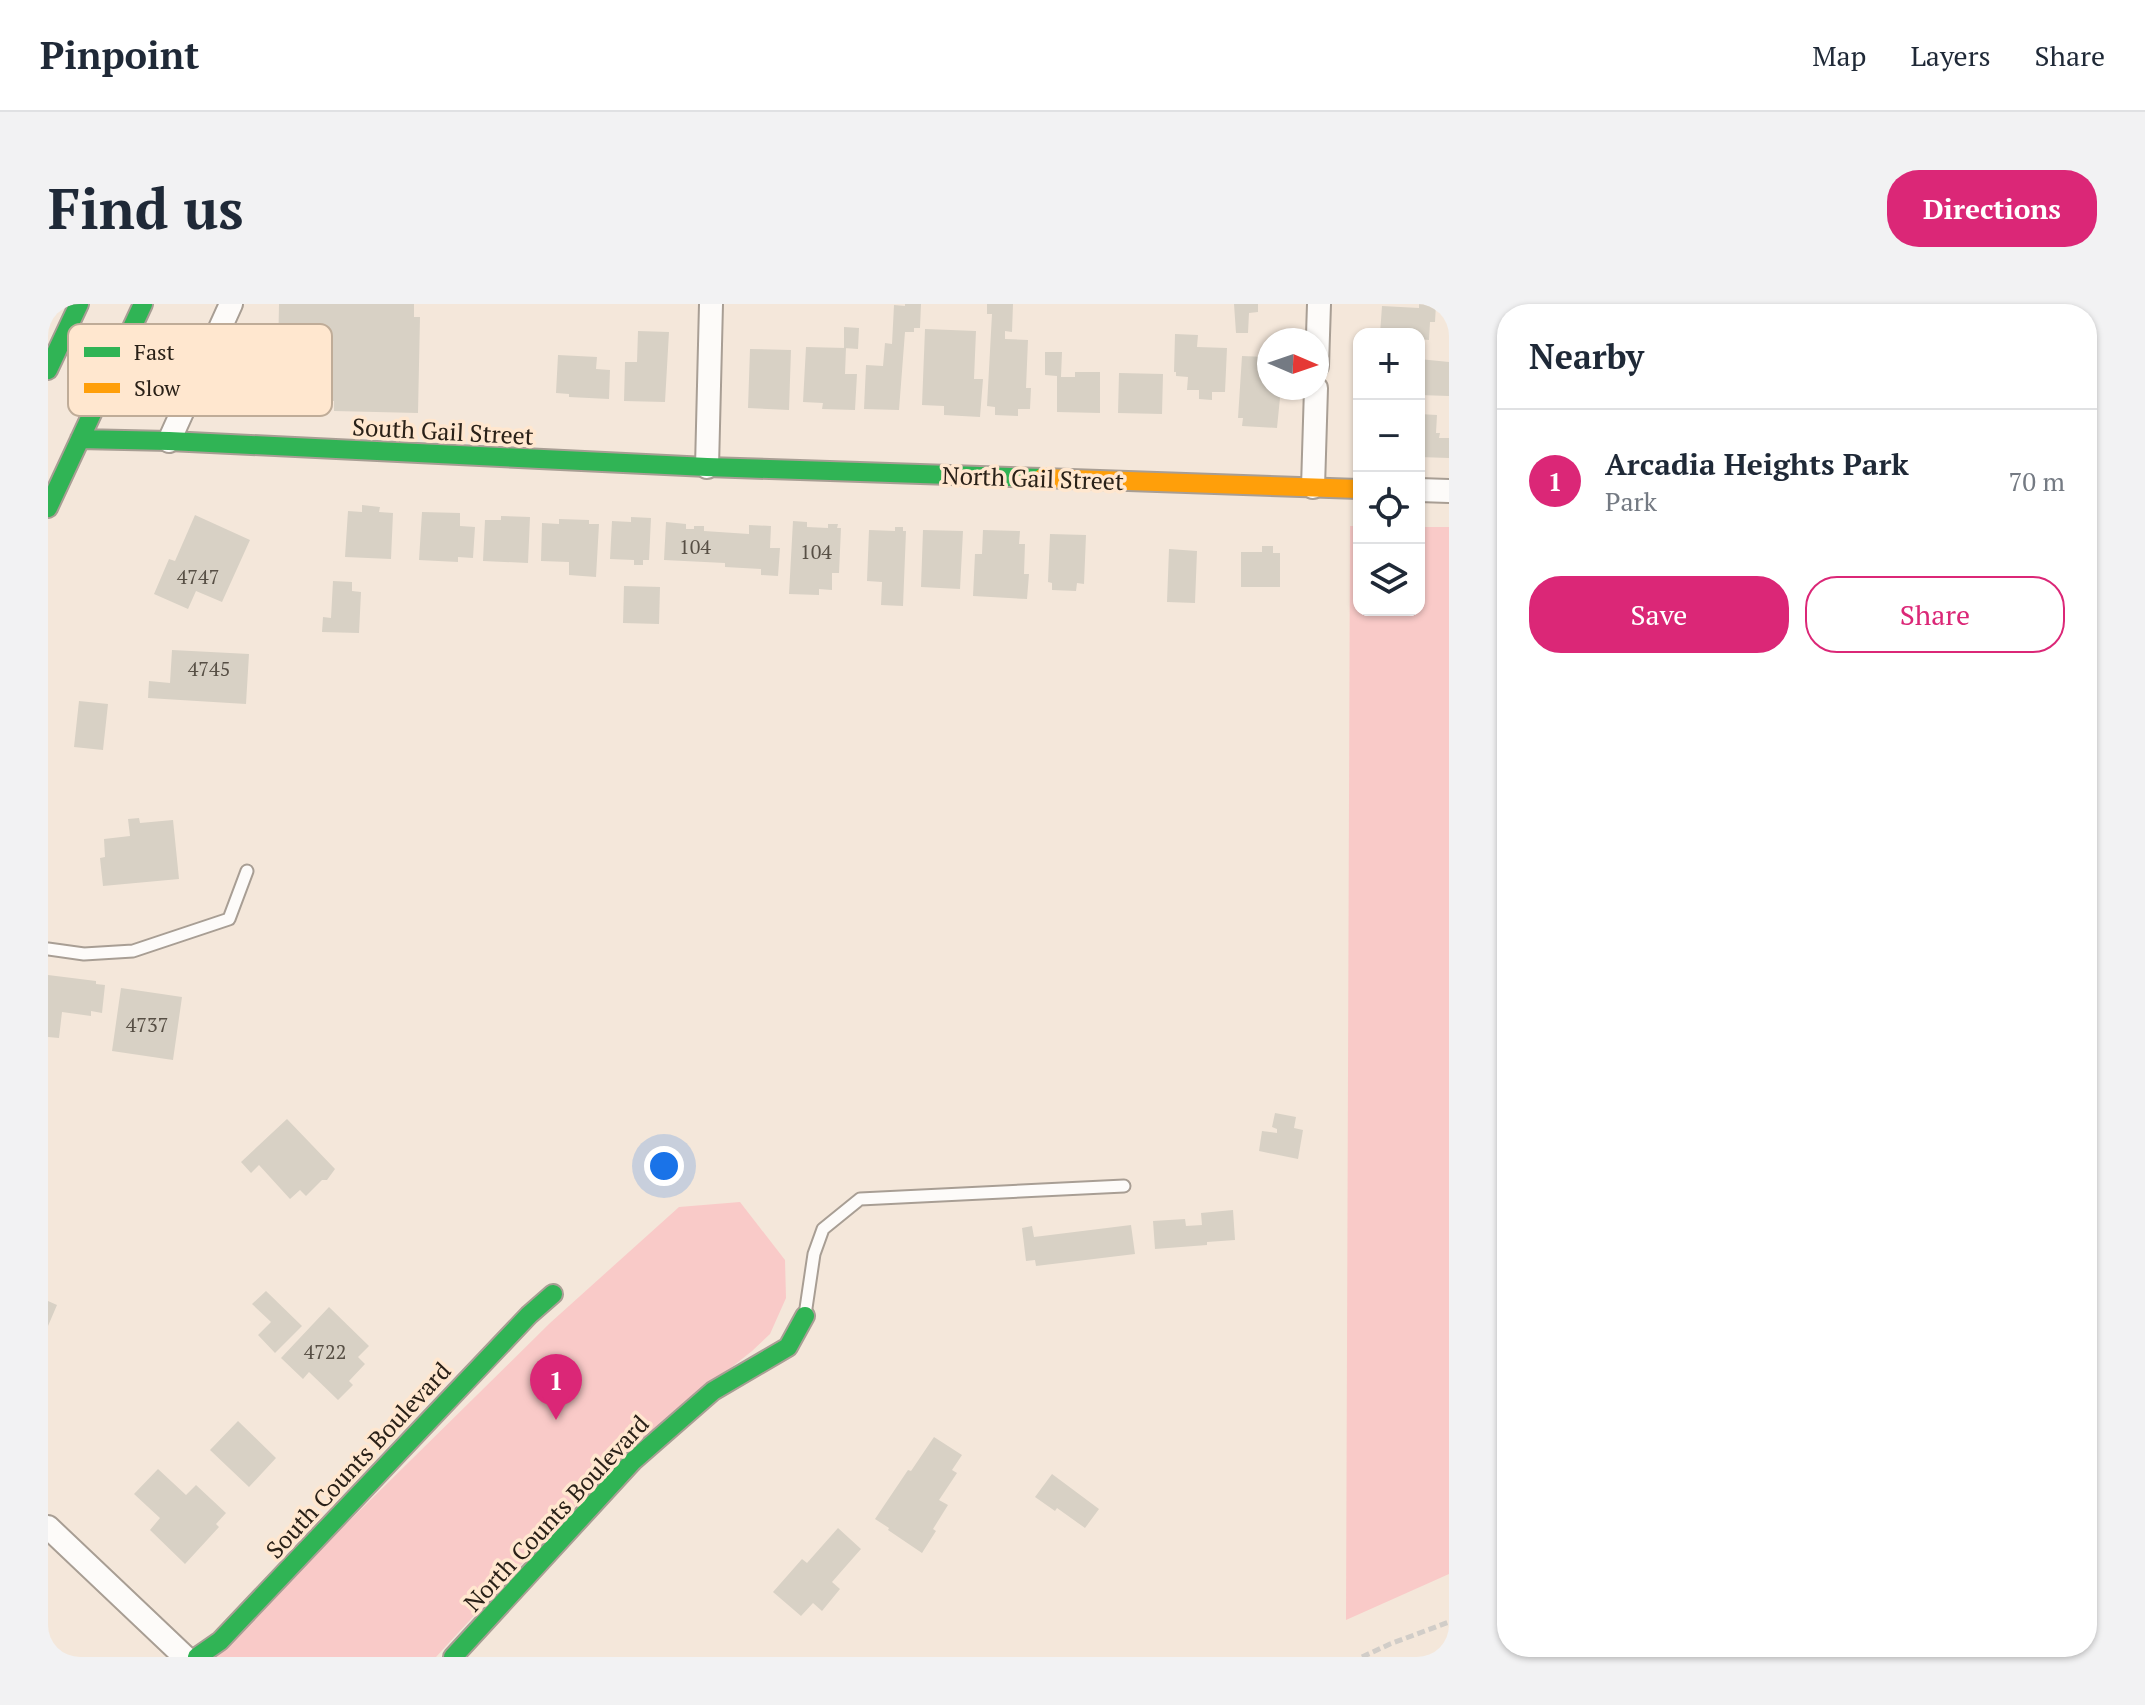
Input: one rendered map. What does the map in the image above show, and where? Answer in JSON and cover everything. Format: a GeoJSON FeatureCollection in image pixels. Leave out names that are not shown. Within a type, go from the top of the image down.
{"type":"FeatureCollection","features":[{"type":"Feature","properties":{"kind":"street"},"geometry":{"type":"LineString","coordinates":[[70,324],[79,304]]}},
{"type":"Feature","properties":{"kind":"street"},"geometry":{"type":"LineString","coordinates":[[134,324],[143,304]]}},
{"type":"Feature","properties":{"kind":"street"},"geometry":{"type":"LineString","coordinates":[[222,324],[231,304]]}},
{"type":"Feature","properties":{"kind":"street"},"geometry":{"type":"LineString","coordinates":[[707,467],[711,304]]}},
{"type":"Feature","properties":{"kind":"street"},"geometry":{"type":"LineString","coordinates":[[1318,328],[1319,304]]}},
{"type":"Feature","properties":{"kind":"street"},"geometry":{"type":"LineString","coordinates":[[48,370],[68,327]]}},
{"type":"Feature","properties":{"kind":"street"},"geometry":{"type":"LineString","coordinates":[[1313,487],[1316,400]]}},
{"type":"Feature","properties":{"kind":"street"},"geometry":{"type":"LineString","coordinates":[[48,508],[91,416]]}},
{"type":"Feature","properties":{"kind":"street"},"geometry":{"type":"LineString","coordinates":[[169,441],[180,416]]}},
{"type":"Feature","properties":{"kind":"street","name":"South Gail Street"},"geometry":{"type":"LineString","coordinates":[[80,439],[707,467]]}},
{"type":"Feature","properties":{"kind":"street","name":"North Gail Street"},"geometry":{"type":"LineString","coordinates":[[707,467],[1353,489]]}},
{"type":"Feature","properties":{"kind":"street"},"geometry":{"type":"LineString","coordinates":[[1425,490],[1449,491]]}},
{"type":"Feature","properties":{"kind":"street","name":"South Counts Boulevard"},"geometry":{"type":"LineString","coordinates":[[197,1657],[220,1641],[529,1315],[553,1294]]}},
{"type":"Feature","properties":{"kind":"street","name":"North Counts Boulevard"},"geometry":{"type":"LineString","coordinates":[[453,1657],[633,1461],[713,1391],[788,1347],[805,1316]]}},
{"type":"Feature","properties":{"kind":"street"},"geometry":{"type":"LineString","coordinates":[[48,1527],[185,1657]]}},
{"type":"Feature","properties":{"kind":"lane"},"geometry":{"type":"LineString","coordinates":[[48,949],[84,954],[133,951],[229,919],[247,871]]}},
{"type":"Feature","properties":{"kind":"lane"},"geometry":{"type":"LineString","coordinates":[[805,1316],[814,1254],[823,1229],[860,1199],[1124,1186]]}},
{"type":"Feature","properties":{"kind":"path"},"geometry":{"type":"LineString","coordinates":[[1362,1657],[1449,1622]]}},
{"type":"Feature","properties":{"kind":"shaded area"},"geometry":{"type":"Polygon","coordinates":[[[1350,526],[1353,526],[1353,616],[1425,616],[1425,527],[1449,527],[1449,1574],[1346,1620],[1350,526]]]}},
{"type":"Feature","properties":{"kind":"shaded area"},"geometry":{"type":"Polygon","coordinates":[[[740,1202],[785,1260],[786,1298],[770,1334],[625,1452],[436,1657],[211,1657],[550,1323],[679,1207],[740,1202]]]}},
{"type":"Feature","properties":{"kind":"building"},"geometry":{"type":"Polygon","coordinates":[[[279,304],[414,304],[414,317],[420,317],[418,413],[334,411],[332,324],[279,324],[279,304]]]}},
{"type":"Feature","properties":{"kind":"building"},"geometry":{"type":"Polygon","coordinates":[[[921,304],[920,328],[905,332],[899,410],[864,409],[866,365],[883,366],[885,343],[892,344],[894,305],[921,304]]]}},
{"type":"Feature","properties":{"kind":"building"},"geometry":{"type":"Polygon","coordinates":[[[987,304],[1013,304],[1012,332],[1005,331],[1005,339],[1028,340],[1026,388],[1031,388],[1030,409],[1018,409],[1018,416],[995,415],[995,407],[987,406],[992,314],[987,314],[987,304]]]}},
{"type":"Feature","properties":{"kind":"building"},"geometry":{"type":"Polygon","coordinates":[[[1234,304],[1258,304],[1258,312],[1249,313],[1248,333],[1236,333],[1234,304]]]}},
{"type":"Feature","properties":{"kind":"building"},"geometry":{"type":"Polygon","coordinates":[[[1419,304],[1436,304],[1435,322],[1430,322],[1429,340],[1425,340],[1425,328],[1380,328],[1382,306],[1419,308],[1419,304]]]}},
{"type":"Feature","properties":{"kind":"building"},"geometry":{"type":"Polygon","coordinates":[[[844,327],[859,328],[858,349],[844,348],[844,327]]]}},
{"type":"Feature","properties":{"kind":"building"},"geometry":{"type":"Polygon","coordinates":[[[925,329],[976,331],[974,379],[983,379],[980,417],[944,415],[944,406],[922,405],[925,329]]]}},
{"type":"Feature","properties":{"kind":"building"},"geometry":{"type":"Polygon","coordinates":[[[638,331],[669,332],[665,402],[624,401],[625,362],[637,362],[638,331]]]}},
{"type":"Feature","properties":{"kind":"building"},"geometry":{"type":"Polygon","coordinates":[[[1175,334],[1198,335],[1197,347],[1227,348],[1225,392],[1212,392],[1212,400],[1199,399],[1199,390],[1187,390],[1188,377],[1176,376],[1174,372],[1175,334]]]}},
{"type":"Feature","properties":{"kind":"building"},"geometry":{"type":"Polygon","coordinates":[[[806,347],[846,348],[845,374],[857,374],[855,410],[822,409],[823,403],[803,402],[806,347]]]}},
{"type":"Feature","properties":{"kind":"building"},"geometry":{"type":"Polygon","coordinates":[[[750,349],[791,350],[789,410],[748,408],[750,349]]]}},
{"type":"Feature","properties":{"kind":"building"},"geometry":{"type":"Polygon","coordinates":[[[1045,352],[1062,352],[1061,377],[1075,377],[1075,372],[1100,372],[1100,413],[1057,412],[1057,376],[1045,375],[1045,352]]]}},
{"type":"Feature","properties":{"kind":"building"},"geometry":{"type":"Polygon","coordinates":[[[558,355],[597,357],[596,369],[610,370],[609,399],[569,397],[569,394],[556,393],[558,355]]]}},
{"type":"Feature","properties":{"kind":"building"},"geometry":{"type":"Polygon","coordinates":[[[1242,356],[1257,357],[1257,400],[1280,400],[1277,428],[1242,426],[1243,418],[1238,418],[1242,356]]]}},
{"type":"Feature","properties":{"kind":"building"},"geometry":{"type":"Polygon","coordinates":[[[1425,360],[1449,362],[1449,396],[1425,395],[1425,360]]]}},
{"type":"Feature","properties":{"kind":"building"},"geometry":{"type":"Polygon","coordinates":[[[1119,373],[1163,374],[1162,414],[1118,413],[1119,373]]]}},
{"type":"Feature","properties":{"kind":"building"},"geometry":{"type":"Polygon","coordinates":[[[1425,414],[1437,415],[1436,433],[1440,433],[1439,438],[1449,438],[1449,458],[1425,457],[1425,414]]]}},
{"type":"Feature","properties":{"kind":"building"},"geometry":{"type":"Polygon","coordinates":[[[362,505],[380,507],[379,512],[393,513],[391,559],[345,557],[348,511],[362,512],[362,505]]]}},
{"type":"Feature","properties":{"kind":"building"},"geometry":{"type":"Polygon","coordinates":[[[422,512],[460,513],[460,526],[475,527],[473,558],[458,557],[458,562],[419,560],[422,512]]]}},
{"type":"Feature","properties":{"kind":"building"},"geometry":{"type":"Polygon","coordinates":[[[195,515],[250,540],[222,602],[196,591],[188,609],[154,594],[169,559],[175,561],[195,515]]]}},
{"type":"Feature","properties":{"kind":"building"},"geometry":{"type":"Polygon","coordinates":[[[501,516],[530,517],[528,563],[483,561],[485,520],[501,520],[501,516]]]}},
{"type":"Feature","properties":{"kind":"building"},"geometry":{"type":"Polygon","coordinates":[[[631,517],[651,518],[649,560],[643,560],[643,565],[634,565],[634,560],[610,559],[612,521],[631,522],[631,517]]]}},
{"type":"Feature","properties":{"kind":"building"},"geometry":{"type":"Polygon","coordinates":[[[559,519],[589,520],[589,524],[599,524],[596,577],[569,575],[569,562],[541,561],[542,523],[559,524],[559,519]]]}},
{"type":"Feature","properties":{"kind":"building"},"geometry":{"type":"Polygon","coordinates":[[[793,521],[807,522],[807,527],[828,528],[828,524],[838,524],[837,528],[841,528],[839,573],[832,573],[832,590],[819,589],[819,595],[789,594],[793,521]]]}},
{"type":"Feature","properties":{"kind":"building"},"geometry":{"type":"Polygon","coordinates":[[[666,522],[686,524],[686,529],[704,526],[704,531],[749,534],[749,525],[771,526],[770,548],[780,548],[778,576],[761,575],[761,569],[725,567],[725,563],[664,560],[666,522]]]}},
{"type":"Feature","properties":{"kind":"building"},"geometry":{"type":"Polygon","coordinates":[[[895,527],[903,527],[906,531],[903,606],[881,605],[882,582],[867,581],[869,530],[895,531],[895,527]]]}},
{"type":"Feature","properties":{"kind":"building"},"geometry":{"type":"Polygon","coordinates":[[[923,530],[963,531],[960,589],[921,587],[923,530]]]}},
{"type":"Feature","properties":{"kind":"building"},"geometry":{"type":"Polygon","coordinates":[[[983,530],[1020,531],[1019,544],[1025,544],[1024,574],[1029,574],[1027,599],[973,596],[975,554],[982,554],[983,530]]]}},
{"type":"Feature","properties":{"kind":"building"},"geometry":{"type":"Polygon","coordinates":[[[1050,534],[1086,535],[1084,584],[1077,583],[1076,591],[1052,590],[1052,583],[1048,582],[1050,534]]]}},
{"type":"Feature","properties":{"kind":"building"},"geometry":{"type":"Polygon","coordinates":[[[1262,546],[1273,546],[1273,553],[1280,553],[1280,587],[1241,587],[1241,552],[1262,552],[1262,546]]]}},
{"type":"Feature","properties":{"kind":"building"},"geometry":{"type":"Polygon","coordinates":[[[1169,549],[1197,551],[1195,603],[1167,602],[1169,549]]]}},
{"type":"Feature","properties":{"kind":"building"},"geometry":{"type":"Polygon","coordinates":[[[333,581],[352,582],[352,591],[361,592],[359,633],[322,632],[323,617],[331,618],[333,581]]]}},
{"type":"Feature","properties":{"kind":"building"},"geometry":{"type":"Polygon","coordinates":[[[624,586],[660,587],[659,624],[623,623],[624,586]]]}},
{"type":"Feature","properties":{"kind":"building"},"geometry":{"type":"Polygon","coordinates":[[[172,650],[249,654],[246,704],[148,698],[149,681],[170,683],[172,650]]]}},
{"type":"Feature","properties":{"kind":"building"},"geometry":{"type":"Polygon","coordinates":[[[79,701],[108,704],[103,750],[74,747],[79,701]]]}},
{"type":"Feature","properties":{"kind":"building"},"geometry":{"type":"Polygon","coordinates":[[[139,818],[140,823],[173,820],[179,879],[103,886],[100,858],[105,857],[104,839],[130,836],[128,819],[139,818]]]}},
{"type":"Feature","properties":{"kind":"building"},"geometry":{"type":"Polygon","coordinates":[[[48,975],[105,985],[102,1013],[91,1011],[91,1016],[62,1012],[59,1038],[48,1037],[48,975]]]}},
{"type":"Feature","properties":{"kind":"building"},"geometry":{"type":"Polygon","coordinates":[[[121,988],[182,997],[173,1060],[112,1051],[121,988]]]}},
{"type":"Feature","properties":{"kind":"building"},"geometry":{"type":"Polygon","coordinates":[[[1275,1113],[1296,1117],[1294,1128],[1303,1130],[1298,1159],[1259,1151],[1262,1131],[1277,1133],[1277,1129],[1272,1127],[1275,1113]]]}},
{"type":"Feature","properties":{"kind":"building"},"geometry":{"type":"Polygon","coordinates":[[[287,1119],[335,1169],[327,1180],[322,1180],[306,1196],[300,1190],[290,1199],[259,1165],[251,1173],[241,1162],[287,1119]]]}},
{"type":"Feature","properties":{"kind":"building"},"geometry":{"type":"Polygon","coordinates":[[[1233,1210],[1235,1240],[1155,1249],[1153,1221],[1185,1219],[1186,1226],[1202,1225],[1201,1213],[1233,1210]]]}},
{"type":"Feature","properties":{"kind":"building"},"geometry":{"type":"Polygon","coordinates":[[[1131,1225],[1135,1254],[1036,1266],[1035,1260],[1026,1261],[1022,1228],[1032,1226],[1034,1237],[1131,1225]]]}},
{"type":"Feature","properties":{"kind":"building"},"geometry":{"type":"Polygon","coordinates":[[[266,1291],[302,1326],[275,1353],[258,1335],[271,1322],[252,1304],[266,1291]]]}},
{"type":"Feature","properties":{"kind":"building"},"geometry":{"type":"Polygon","coordinates":[[[48,1301],[57,1305],[48,1326],[48,1301]]]}},
{"type":"Feature","properties":{"kind":"building"},"geometry":{"type":"Polygon","coordinates":[[[329,1307],[369,1346],[358,1357],[365,1364],[349,1381],[353,1385],[338,1400],[309,1372],[303,1379],[281,1358],[329,1307]]]}},
{"type":"Feature","properties":{"kind":"building"},"geometry":{"type":"Polygon","coordinates":[[[238,1421],[276,1458],[249,1487],[210,1450],[238,1421]]]}},
{"type":"Feature","properties":{"kind":"building"},"geometry":{"type":"Polygon","coordinates":[[[934,1437],[962,1455],[952,1470],[957,1473],[939,1500],[948,1505],[922,1553],[875,1519],[934,1437]]]}},
{"type":"Feature","properties":{"kind":"building"},"geometry":{"type":"Polygon","coordinates":[[[158,1469],[186,1495],[196,1485],[226,1513],[216,1524],[219,1527],[185,1564],[150,1530],[160,1518],[134,1494],[158,1469]]]}},
{"type":"Feature","properties":{"kind":"building"},"geometry":{"type":"Polygon","coordinates":[[[1052,1474],[1099,1509],[1085,1528],[1035,1497],[1052,1474]]]}},
{"type":"Feature","properties":{"kind":"building"},"geometry":{"type":"Polygon","coordinates":[[[838,1528],[861,1549],[832,1582],[840,1589],[822,1611],[813,1603],[801,1616],[773,1592],[802,1559],[807,1563],[838,1528]]]}},
{"type":"Feature","properties":{"kind":"traffic: fast"},"geometry":{"type":"LineString","coordinates":[[70,324],[79,304]]}},
{"type":"Feature","properties":{"kind":"traffic: fast"},"geometry":{"type":"LineString","coordinates":[[134,324],[143,304]]}},
{"type":"Feature","properties":{"kind":"traffic: fast"},"geometry":{"type":"LineString","coordinates":[[48,370],[68,327]]}},
{"type":"Feature","properties":{"kind":"traffic: fast"},"geometry":{"type":"LineString","coordinates":[[48,508],[91,416]]}},
{"type":"Feature","properties":{"kind":"traffic: fast"},"geometry":{"type":"LineString","coordinates":[[80,439],[707,467],[1042,478]]}},
{"type":"Feature","properties":{"kind":"traffic: fast"},"geometry":{"type":"LineString","coordinates":[[197,1657],[220,1641],[529,1315],[553,1294]]}},
{"type":"Feature","properties":{"kind":"traffic: fast"},"geometry":{"type":"LineString","coordinates":[[453,1657],[633,1461],[713,1391],[788,1347],[805,1316]]}},
{"type":"Feature","properties":{"kind":"traffic: slow"},"geometry":{"type":"LineString","coordinates":[[1042,478],[1353,489]]}},
{"type":"Feature","properties":{"kind":"place","name":"Arcadia Heights Park"},"geometry":{"type":"Point","coordinates":[556,1420]}}]}
